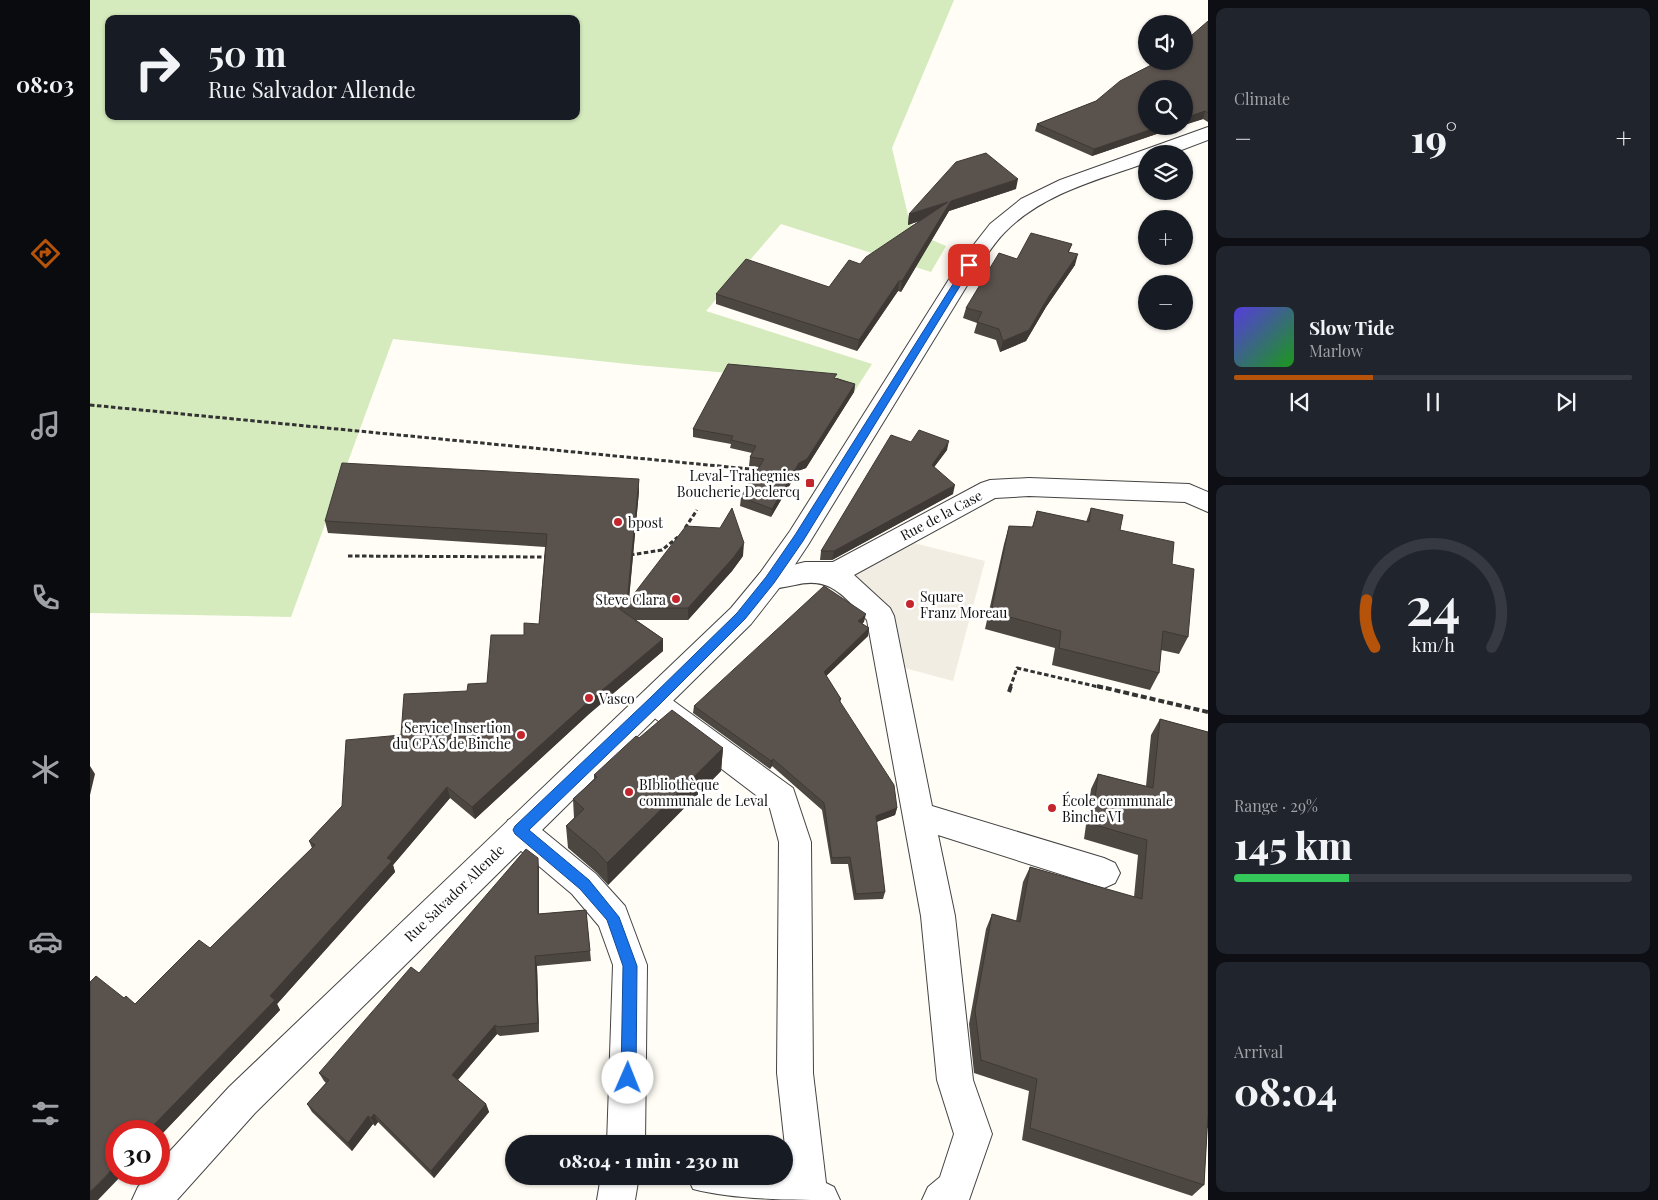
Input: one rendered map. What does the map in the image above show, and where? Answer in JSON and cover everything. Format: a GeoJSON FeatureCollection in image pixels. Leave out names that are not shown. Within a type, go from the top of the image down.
{"type":"FeatureCollection","features":[{"type":"Feature","properties":{"kind":"street"},"geometry":{"type":"LineString","coordinates":[[1176,145],[1208,133]]}},
{"type":"Feature","properties":{"kind":"street","name":"Rue Salvador Allende"},"geometry":{"type":"LineString","coordinates":[[151,1200],[242,1100],[741,616],[770,580],[799,538],[969,265],[998,227],[1029,203],[1069,185],[1138,159]]}},
{"type":"Feature","properties":{"kind":"street","name":"Rue de la Case"},"geometry":{"type":"LineString","coordinates":[[770,580],[805,572],[837,572],[990,489],[1029,487],[1189,493],[1208,503]]}},
{"type":"Feature","properties":{"kind":"street"},"geometry":{"type":"LineString","coordinates":[[821,571],[847,584],[880,616],[938,916],[955,1080],[973,1134],[956,1190],[941,1200]]}},
{"type":"Feature","properties":{"kind":"street"},"geometry":{"type":"LineString","coordinates":[[654,702],[782,797],[795,842],[795,1072],[815,1199],[749,1185]]}},
{"type":"Feature","properties":{"kind":"street"},"geometry":{"type":"LineString","coordinates":[[918,815],[1104,873]]}},
{"type":"Feature","properties":{"kind":"street"},"geometry":{"type":"LineString","coordinates":[[520,830],[584,884],[613,917],[630,966],[626,1135]]}},
{"type":"Feature","properties":{"kind":"street"},"geometry":{"type":"LineString","coordinates":[[616,1200],[618,1185]]}},
{"type":"Feature","properties":{"kind":"path"},"geometry":{"type":"LineString","coordinates":[[90,405],[767,470]]}},
{"type":"Feature","properties":{"kind":"path"},"geometry":{"type":"LineString","coordinates":[[626,555],[654,553],[668,548],[683,532],[697,510]]}},
{"type":"Feature","properties":{"kind":"path"},"geometry":{"type":"LineString","coordinates":[[348,556],[551,557]]}},
{"type":"Feature","properties":{"kind":"path"},"geometry":{"type":"LineString","coordinates":[[1009,692],[1017,668],[1208,712]]}},
{"type":"Feature","properties":{"kind":"green space"},"geometry":{"type":"Polygon","coordinates":[[[90,0],[954,0],[892,148],[908,215],[916,233],[946,246],[931,272],[781,224],[706,311],[872,364],[854,392],[810,380],[637,365],[393,339],[291,617],[90,613],[90,0]]]}},
{"type":"Feature","properties":{"kind":"shaded area","name":"Square Franz Moreau"},"geometry":{"type":"Polygon","coordinates":[[[914,543],[985,561],[953,681],[875,660],[872,626],[865,616],[827,592],[914,543]]]}},
{"type":"Feature","properties":{"kind":"building"},"geometry":{"type":"Polygon","coordinates":[[[1208,21],[1208,113],[1205,111],[1193,115],[1193,80],[1138,80],[1138,134],[1094,149],[1037,124],[1096,101],[1120,81],[1141,70],[1193,70],[1193,34],[1208,21]]]}},
{"type":"Feature","properties":{"kind":"building"},"geometry":{"type":"Polygon","coordinates":[[[986,153],[1018,179],[951,201],[902,281],[899,281],[859,340],[716,294],[746,259],[829,287],[849,260],[860,264],[866,257],[948,202],[909,214],[956,162],[986,153]]]}},
{"type":"Feature","properties":{"kind":"building"},"geometry":{"type":"Polygon","coordinates":[[[1031,233],[1072,244],[1068,252],[1078,254],[1049,296],[1029,330],[1003,341],[999,329],[977,322],[982,312],[966,308],[999,253],[1017,259],[1031,233]]]}},
{"type":"Feature","properties":{"kind":"building"},"geometry":{"type":"Polygon","coordinates":[[[728,364],[837,374],[834,378],[855,384],[807,459],[799,463],[772,509],[741,497],[764,459],[750,457],[756,446],[731,440],[733,436],[693,429],[728,364]]]}},
{"type":"Feature","properties":{"kind":"building"},"geometry":{"type":"Polygon","coordinates":[[[919,430],[949,441],[932,465],[955,485],[834,551],[821,551],[891,435],[911,442],[919,430]]]}},
{"type":"Feature","properties":{"kind":"building"},"geometry":{"type":"Polygon","coordinates":[[[342,463],[639,479],[627,603],[686,526],[720,528],[732,508],[744,543],[688,608],[618,608],[663,639],[588,702],[472,807],[447,787],[387,858],[392,861],[270,996],[275,1000],[159,1120],[105,1120],[105,1176],[90,1192],[90,982],[96,976],[124,998],[126,996],[135,1004],[199,940],[210,948],[315,845],[309,841],[342,806],[346,740],[401,735],[404,694],[467,691],[468,684],[487,683],[491,635],[524,635],[524,623],[539,624],[547,534],[325,521],[342,463]]]}},
{"type":"Feature","properties":{"kind":"building"},"geometry":{"type":"Polygon","coordinates":[[[1091,508],[1123,515],[1120,530],[1174,542],[1172,564],[1194,569],[1188,637],[1163,631],[1159,673],[1059,648],[1061,631],[991,612],[1009,526],[1033,527],[1037,511],[1089,522],[1091,508]]]}},
{"type":"Feature","properties":{"kind":"building"},"geometry":{"type":"Polygon","coordinates":[[[824,586],[866,614],[858,621],[869,628],[824,672],[841,699],[839,700],[894,785],[897,808],[876,816],[885,892],[856,894],[850,857],[832,858],[824,803],[773,759],[771,761],[694,706],[824,586]]]}},
{"type":"Feature","properties":{"kind":"building"},"geometry":{"type":"Polygon","coordinates":[[[672,710],[723,748],[607,863],[596,851],[566,826],[584,809],[573,799],[597,777],[594,775],[636,736],[639,738],[672,710]]]}},
{"type":"Feature","properties":{"kind":"building"},"geometry":{"type":"Polygon","coordinates":[[[1160,719],[1208,732],[1208,1115],[1204,1185],[1030,1128],[1037,1079],[981,1060],[975,1010],[992,914],[1020,922],[1030,867],[1142,899],[1147,840],[1092,824],[1098,774],[1153,788],[1160,719]]]}},
{"type":"Feature","properties":{"kind":"building"},"geometry":{"type":"Polygon","coordinates":[[[526,849],[538,858],[538,914],[586,910],[590,951],[535,956],[538,1023],[498,1027],[495,1025],[452,1075],[486,1104],[431,1171],[374,1114],[371,1118],[368,1116],[348,1143],[307,1104],[329,1080],[319,1073],[411,967],[419,973],[526,849]]]}},
{"type":"Feature","properties":{"kind":"place","name":"Leval-Trahegnies Boucherie Declercq"},"geometry":{"type":"Point","coordinates":[810,483]}},
{"type":"Feature","properties":{"kind":"place","name":"bpost"},"geometry":{"type":"Point","coordinates":[618,522]}},
{"type":"Feature","properties":{"kind":"place","name":"Steve Clara"},"geometry":{"type":"Point","coordinates":[676,599]}},
{"type":"Feature","properties":{"kind":"place","name":"Square Franz Moreau"},"geometry":{"type":"Point","coordinates":[910,604]}},
{"type":"Feature","properties":{"kind":"place","name":"Vasco"},"geometry":{"type":"Point","coordinates":[589,698]}},
{"type":"Feature","properties":{"kind":"place","name":"Service Insertion du CPAS de Binche"},"geometry":{"type":"Point","coordinates":[521,735]}},
{"type":"Feature","properties":{"kind":"place","name":"BIbliothèque communale de Leval"},"geometry":{"type":"Point","coordinates":[629,792]}},
{"type":"Feature","properties":{"kind":"place","name":"École communale Binche VI"},"geometry":{"type":"Point","coordinates":[1052,808]}},
{"type":"Feature","properties":{"kind":"route"},"geometry":{"type":"LineString","coordinates":[[628,1078],[630,966],[613,917],[584,884],[520,830],[741,616],[770,580],[784,562],[969,265]]}}]}
